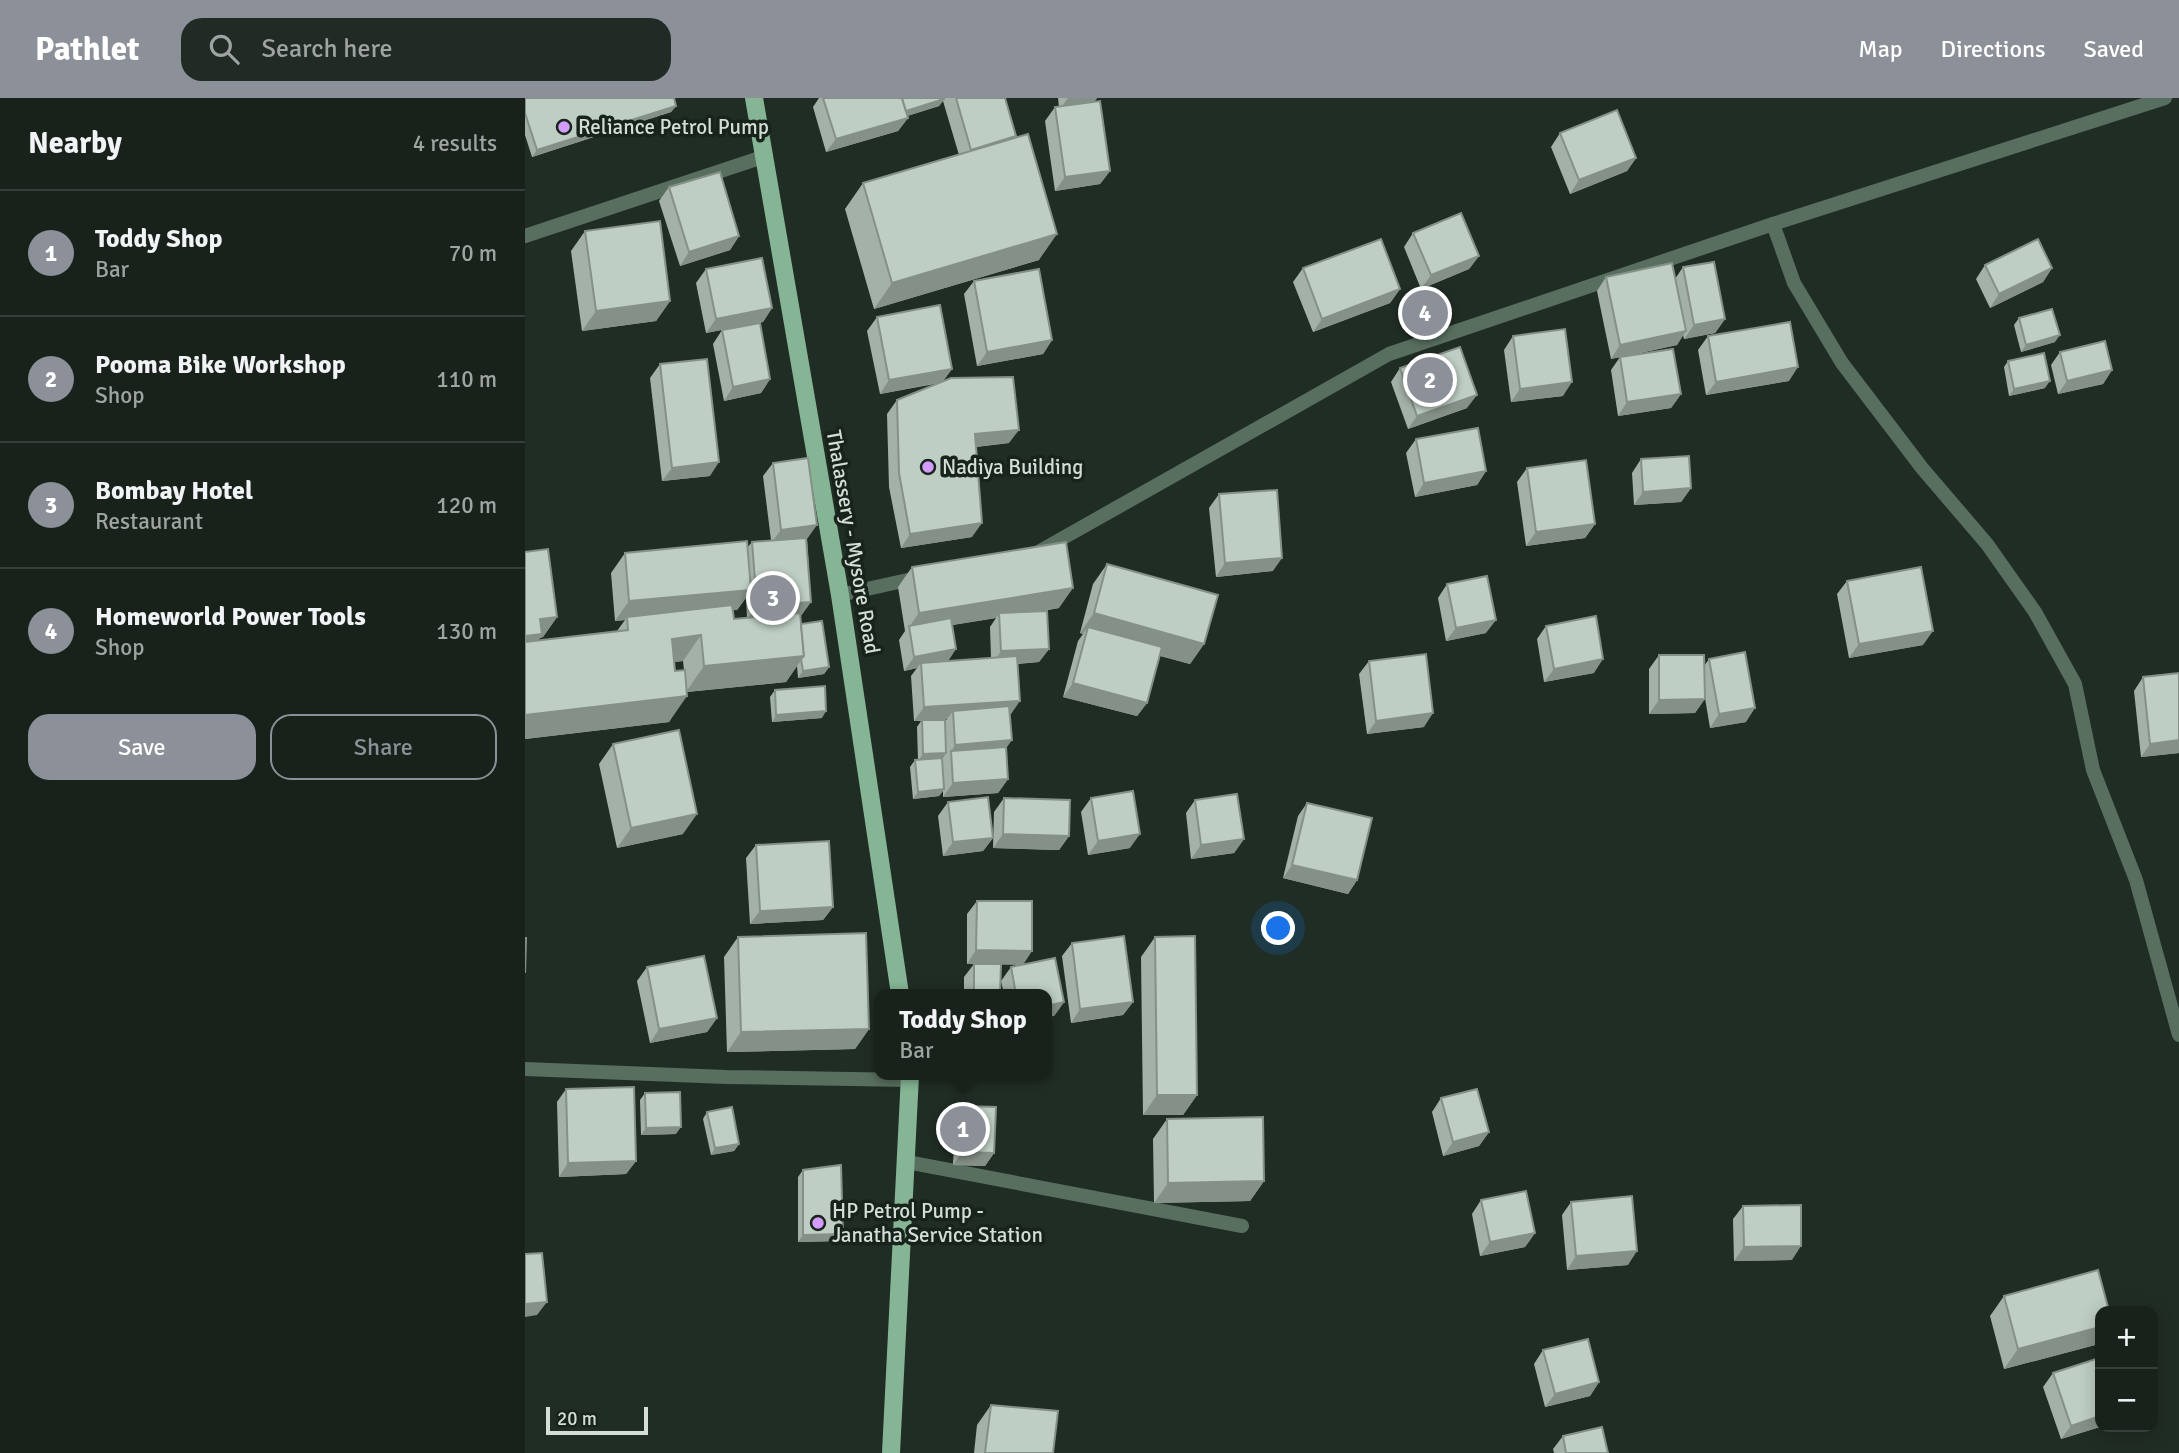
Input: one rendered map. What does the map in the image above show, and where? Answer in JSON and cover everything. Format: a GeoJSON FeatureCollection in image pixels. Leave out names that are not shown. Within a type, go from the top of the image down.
{"type":"FeatureCollection","features":[{"type":"Feature","properties":{"kind":"main road","name":"Thalassery - Mysore Road"},"geometry":{"type":"LineString","coordinates":[[754,98],[840,595],[898,989]]}},
{"type":"Feature","properties":{"kind":"main road"},"geometry":{"type":"LineString","coordinates":[[891,1453],[910,1080]]}},
{"type":"Feature","properties":{"kind":"street"},"geometry":{"type":"LineString","coordinates":[[1031,553],[1045,550],[1389,354],[1773,224],[2165,98]]}},
{"type":"Feature","properties":{"kind":"street"},"geometry":{"type":"LineString","coordinates":[[525,236],[766,156]]}},
{"type":"Feature","properties":{"kind":"street"},"geometry":{"type":"LineString","coordinates":[[1773,224],[1794,284],[1842,363],[1922,468],[1987,544],[2035,612],[2075,684],[2092,770],[2136,880],[2179,1035]]}},
{"type":"Feature","properties":{"kind":"street"},"geometry":{"type":"LineString","coordinates":[[840,595],[936,574]]}},
{"type":"Feature","properties":{"kind":"street"},"geometry":{"type":"LineString","coordinates":[[525,1069],[726,1077],[874,1077]]}},
{"type":"Feature","properties":{"kind":"street"},"geometry":{"type":"LineString","coordinates":[[907,1162],[1243,1226]]}},
{"type":"Feature","properties":{"kind":"building"},"geometry":{"type":"Polygon","coordinates":[[[525,98],[674,98],[676,106],[537,150],[525,113],[525,98]]]}},
{"type":"Feature","properties":{"kind":"building"},"geometry":{"type":"Polygon","coordinates":[[[823,98],[902,98],[908,118],[836,139],[823,98]]]}},
{"type":"Feature","properties":{"kind":"building"},"geometry":{"type":"Polygon","coordinates":[[[902,98],[944,98],[944,99],[906,111],[902,98]]]}},
{"type":"Feature","properties":{"kind":"building"},"geometry":{"type":"Polygon","coordinates":[[[956,98],[1005,98],[1016,136],[971,150],[956,98]]]}},
{"type":"Feature","properties":{"kind":"building"},"geometry":{"type":"Polygon","coordinates":[[[1100,101],[1110,171],[1065,177],[1055,107],[1100,101]]]}},
{"type":"Feature","properties":{"kind":"building"},"geometry":{"type":"Polygon","coordinates":[[[1617,110],[1636,158],[1579,180],[1560,133],[1617,110]]]}},
{"type":"Feature","properties":{"kind":"building"},"geometry":{"type":"Polygon","coordinates":[[[1028,134],[1057,234],[892,283],[863,183],[1028,134]]]}},
{"type":"Feature","properties":{"kind":"building"},"geometry":{"type":"Polygon","coordinates":[[[720,172],[739,236],[689,252],[669,187],[720,172]]]}},
{"type":"Feature","properties":{"kind":"building"},"geometry":{"type":"Polygon","coordinates":[[[1461,213],[1479,256],[1431,275],[1413,233],[1461,213]]]}},
{"type":"Feature","properties":{"kind":"building"},"geometry":{"type":"Polygon","coordinates":[[[660,221],[670,301],[596,311],[585,231],[660,221]]]}},
{"type":"Feature","properties":{"kind":"building"},"geometry":{"type":"Polygon","coordinates":[[[1381,239],[1400,289],[1322,319],[1303,268],[1381,239]]]}},
{"type":"Feature","properties":{"kind":"building"},"geometry":{"type":"Polygon","coordinates":[[[2038,239],[2052,268],[1999,294],[1985,265],[2038,239]]]}},
{"type":"Feature","properties":{"kind":"building"},"geometry":{"type":"Polygon","coordinates":[[[762,258],[772,308],[716,319],[706,269],[762,258]]]}},
{"type":"Feature","properties":{"kind":"building"},"geometry":{"type":"Polygon","coordinates":[[[1714,262],[1725,319],[1694,325],[1683,267],[1714,262]]]}},
{"type":"Feature","properties":{"kind":"building"},"geometry":{"type":"Polygon","coordinates":[[[1672,263],[1686,331],[1620,345],[1606,277],[1672,263]]]}},
{"type":"Feature","properties":{"kind":"building"},"geometry":{"type":"Polygon","coordinates":[[[1039,269],[1052,340],[987,352],[974,281],[1039,269]]]}},
{"type":"Feature","properties":{"kind":"building"},"geometry":{"type":"Polygon","coordinates":[[[940,305],[952,369],[889,380],[877,317],[940,305]]]}},
{"type":"Feature","properties":{"kind":"building"},"geometry":{"type":"Polygon","coordinates":[[[2052,309],[2060,335],[2026,345],[2019,318],[2052,309]]]}},
{"type":"Feature","properties":{"kind":"building"},"geometry":{"type":"Polygon","coordinates":[[[1790,322],[1798,367],[1716,382],[1708,336],[1790,322]]]}},
{"type":"Feature","properties":{"kind":"building"},"geometry":{"type":"Polygon","coordinates":[[[760,323],[770,379],[733,387],[722,330],[760,323]]]}},
{"type":"Feature","properties":{"kind":"building"},"geometry":{"type":"Polygon","coordinates":[[[1565,329],[1572,382],[1520,389],[1513,336],[1565,329]]]}},
{"type":"Feature","properties":{"kind":"building"},"geometry":{"type":"Polygon","coordinates":[[[2105,341],[2112,370],[2067,381],[2060,352],[2105,341]]]}},
{"type":"Feature","properties":{"kind":"building"},"geometry":{"type":"Polygon","coordinates":[[[1460,347],[1477,395],[1417,416],[1400,368],[1460,347]]]}},
{"type":"Feature","properties":{"kind":"building"},"geometry":{"type":"Polygon","coordinates":[[[1673,349],[1681,394],[1627,402],[1620,357],[1673,349]]]}},
{"type":"Feature","properties":{"kind":"building"},"geometry":{"type":"Polygon","coordinates":[[[2044,353],[2050,381],[2014,389],[2008,361],[2044,353]]]}},
{"type":"Feature","properties":{"kind":"building"},"geometry":{"type":"Polygon","coordinates":[[[707,359],[719,462],[672,468],[660,364],[707,359]]]}},
{"type":"Feature","properties":{"kind":"building","name":"Nadiya Building"},"geometry":{"type":"Polygon","coordinates":[[[1013,377],[1019,430],[975,434],[982,523],[910,534],[899,473],[897,400],[951,378],[1013,377]]]}},
{"type":"Feature","properties":{"kind":"building"},"geometry":{"type":"Polygon","coordinates":[[[1478,428],[1486,471],[1424,483],[1416,439],[1478,428]]]}},
{"type":"Feature","properties":{"kind":"building"},"geometry":{"type":"Polygon","coordinates":[[[1689,456],[1691,488],[1643,492],[1641,459],[1689,456]]]}},
{"type":"Feature","properties":{"kind":"building"},"geometry":{"type":"Polygon","coordinates":[[[808,458],[817,525],[781,530],[773,463],[808,458]]]}},
{"type":"Feature","properties":{"kind":"building"},"geometry":{"type":"Polygon","coordinates":[[[1586,460],[1595,524],[1536,532],[1527,468],[1586,460]]]}},
{"type":"Feature","properties":{"kind":"building"},"geometry":{"type":"Polygon","coordinates":[[[1277,490],[1282,558],[1225,563],[1219,494],[1277,490]]]}},
{"type":"Feature","properties":{"kind":"building"},"geometry":{"type":"Polygon","coordinates":[[[806,538],[811,602],[757,606],[752,542],[806,538]]]}},
{"type":"Feature","properties":{"kind":"building"},"geometry":{"type":"Polygon","coordinates":[[[747,541],[751,590],[629,601],[625,553],[747,541]]]}},
{"type":"Feature","properties":{"kind":"building"},"geometry":{"type":"Polygon","coordinates":[[[1066,542],[1073,588],[919,613],[912,567],[1066,542]]]}},
{"type":"Feature","properties":{"kind":"building"},"geometry":{"type":"Polygon","coordinates":[[[548,549],[557,617],[540,619],[542,634],[525,636],[525,552],[548,549]]]}},
{"type":"Feature","properties":{"kind":"building"},"geometry":{"type":"Polygon","coordinates":[[[1107,564],[1218,595],[1204,644],[1094,613],[1107,564]]]}},
{"type":"Feature","properties":{"kind":"building"},"geometry":{"type":"Polygon","coordinates":[[[1921,567],[1933,631],[1859,644],[1847,581],[1921,567]]]}},
{"type":"Feature","properties":{"kind":"building"},"geometry":{"type":"Polygon","coordinates":[[[1487,576],[1496,620],[1456,628],[1447,584],[1487,576]]]}},
{"type":"Feature","properties":{"kind":"building"},"geometry":{"type":"Polygon","coordinates":[[[732,605],[734,619],[800,613],[804,656],[704,666],[701,635],[672,639],[675,671],[685,670],[687,696],[525,715],[525,642],[628,630],[627,617],[732,605]]]}},
{"type":"Feature","properties":{"kind":"building"},"geometry":{"type":"Polygon","coordinates":[[[1047,611],[1049,649],[1001,651],[999,613],[1047,611]]]}},
{"type":"Feature","properties":{"kind":"building"},"geometry":{"type":"Polygon","coordinates":[[[1596,616],[1603,659],[1554,669],[1546,626],[1596,616]]]}},
{"type":"Feature","properties":{"kind":"building"},"geometry":{"type":"Polygon","coordinates":[[[951,618],[956,649],[914,657],[909,626],[951,618]]]}},
{"type":"Feature","properties":{"kind":"building"},"geometry":{"type":"Polygon","coordinates":[[[822,621],[829,667],[803,671],[801,624],[822,621]]]}},
{"type":"Feature","properties":{"kind":"building"},"geometry":{"type":"Polygon","coordinates":[[[1088,627],[1162,647],[1147,703],[1073,683],[1088,627]]]}},
{"type":"Feature","properties":{"kind":"building"},"geometry":{"type":"Polygon","coordinates":[[[1745,652],[1755,708],[1719,714],[1709,659],[1745,652]]]}},
{"type":"Feature","properties":{"kind":"building"},"geometry":{"type":"Polygon","coordinates":[[[1426,654],[1433,713],[1376,721],[1369,661],[1426,654]]]}},
{"type":"Feature","properties":{"kind":"building"},"geometry":{"type":"Polygon","coordinates":[[[1659,655],[1704,655],[1705,699],[1659,700],[1659,655]]]}},
{"type":"Feature","properties":{"kind":"building"},"geometry":{"type":"Polygon","coordinates":[[[1017,656],[1020,701],[924,707],[921,663],[1017,656]]]}},
{"type":"Feature","properties":{"kind":"building"},"geometry":{"type":"Polygon","coordinates":[[[2179,673],[2179,740],[2150,744],[2143,677],[2179,673]]]}},
{"type":"Feature","properties":{"kind":"building"},"geometry":{"type":"Polygon","coordinates":[[[825,686],[826,711],[776,715],[775,690],[825,686]]]}},
{"type":"Feature","properties":{"kind":"building"},"geometry":{"type":"Polygon","coordinates":[[[1009,706],[1012,740],[955,745],[953,711],[1009,706]]]}},
{"type":"Feature","properties":{"kind":"building"},"geometry":{"type":"Polygon","coordinates":[[[922,720],[945,720],[946,753],[923,754],[922,720]]]}},
{"type":"Feature","properties":{"kind":"building"},"geometry":{"type":"Polygon","coordinates":[[[679,730],[697,814],[631,828],[613,744],[679,730]]]}},
{"type":"Feature","properties":{"kind":"building"},"geometry":{"type":"Polygon","coordinates":[[[1006,747],[1008,779],[953,783],[951,751],[1006,747]]]}},
{"type":"Feature","properties":{"kind":"building"},"geometry":{"type":"Polygon","coordinates":[[[942,758],[944,789],[918,792],[915,760],[942,758]]]}},
{"type":"Feature","properties":{"kind":"building"},"geometry":{"type":"Polygon","coordinates":[[[1133,791],[1140,834],[1098,841],[1091,798],[1133,791]]]}},
{"type":"Feature","properties":{"kind":"building"},"geometry":{"type":"Polygon","coordinates":[[[1237,794],[1244,839],[1201,845],[1195,800],[1237,794]]]}},
{"type":"Feature","properties":{"kind":"building"},"geometry":{"type":"Polygon","coordinates":[[[988,797],[993,838],[953,842],[948,802],[988,797]]]}},
{"type":"Feature","properties":{"kind":"building"},"geometry":{"type":"Polygon","coordinates":[[[1004,798],[1070,800],[1069,836],[1003,834],[1004,798]]]}},
{"type":"Feature","properties":{"kind":"building"},"geometry":{"type":"Polygon","coordinates":[[[1307,803],[1372,818],[1357,880],[1292,865],[1307,803]]]}},
{"type":"Feature","properties":{"kind":"building"},"geometry":{"type":"Polygon","coordinates":[[[829,841],[833,907],[760,911],[756,845],[829,841]]]}},
{"type":"Feature","properties":{"kind":"building"},"geometry":{"type":"Polygon","coordinates":[[[977,901],[1032,901],[1032,951],[976,950],[977,901]]]}},
{"type":"Feature","properties":{"kind":"building"},"geometry":{"type":"Polygon","coordinates":[[[866,933],[869,1029],[741,1032],[738,937],[866,933]]]}},
{"type":"Feature","properties":{"kind":"building"},"geometry":{"type":"Polygon","coordinates":[[[1124,936],[1133,1002],[1080,1009],[1072,943],[1124,936]]]}},
{"type":"Feature","properties":{"kind":"building"},"geometry":{"type":"Polygon","coordinates":[[[1195,936],[1197,1095],[1157,1095],[1155,937],[1195,936]]]}},
{"type":"Feature","properties":{"kind":"building"},"geometry":{"type":"Polygon","coordinates":[[[704,956],[717,1018],[659,1029],[647,967],[704,956]]]}},
{"type":"Feature","properties":{"kind":"building"},"geometry":{"type":"Polygon","coordinates":[[[1055,958],[1064,1002],[1052,1005],[1052,989],[1015,989],[1011,967],[1055,958]]]}},
{"type":"Feature","properties":{"kind":"building"},"geometry":{"type":"Polygon","coordinates":[[[974,964],[1001,964],[1000,989],[974,989],[974,964]]]}},
{"type":"Feature","properties":{"kind":"building"},"geometry":{"type":"Polygon","coordinates":[[[634,1087],[636,1161],[568,1163],[566,1089],[634,1087]]]}},
{"type":"Feature","properties":{"kind":"building"},"geometry":{"type":"Polygon","coordinates":[[[1477,1089],[1489,1132],[1453,1142],[1441,1098],[1477,1089]]]}},
{"type":"Feature","properties":{"kind":"building"},"geometry":{"type":"Polygon","coordinates":[[[680,1092],[681,1127],[646,1128],[645,1093],[680,1092]]]}},
{"type":"Feature","properties":{"kind":"building"},"geometry":{"type":"Polygon","coordinates":[[[964,1106],[996,1107],[994,1153],[962,1152],[964,1106]]]}},
{"type":"Feature","properties":{"kind":"building"},"geometry":{"type":"Polygon","coordinates":[[[732,1107],[739,1144],[715,1148],[707,1112],[732,1107]]]}},
{"type":"Feature","properties":{"kind":"building"},"geometry":{"type":"Polygon","coordinates":[[[1263,1117],[1264,1181],[1168,1183],[1167,1119],[1263,1117]]]}},
{"type":"Feature","properties":{"kind":"building","name":"HP Petrol Pump - Janatha Service Station"},"geometry":{"type":"Polygon","coordinates":[[[841,1165],[843,1234],[803,1235],[803,1170],[841,1165]]]}},
{"type":"Feature","properties":{"kind":"building"},"geometry":{"type":"Polygon","coordinates":[[[1526,1191],[1535,1233],[1490,1242],[1481,1200],[1526,1191]]]}},
{"type":"Feature","properties":{"kind":"building"},"geometry":{"type":"Polygon","coordinates":[[[1632,1196],[1637,1251],[1576,1256],[1571,1202],[1632,1196]]]}},
{"type":"Feature","properties":{"kind":"building"},"geometry":{"type":"Polygon","coordinates":[[[1801,1205],[1801,1246],[1744,1247],[1743,1206],[1801,1205]]]}},
{"type":"Feature","properties":{"kind":"building"},"geometry":{"type":"Polygon","coordinates":[[[542,1253],[547,1302],[525,1304],[525,1254],[542,1253]]]}},
{"type":"Feature","properties":{"kind":"building"},"geometry":{"type":"Polygon","coordinates":[[[2098,1270],[2108,1306],[2095,1306],[2095,1328],[2018,1349],[2004,1296],[2098,1270]]]}},
{"type":"Feature","properties":{"kind":"building"},"geometry":{"type":"Polygon","coordinates":[[[1588,1339],[1599,1382],[1555,1394],[1543,1350],[1588,1339]]]}},
{"type":"Feature","properties":{"kind":"building"},"geometry":{"type":"Polygon","coordinates":[[[2095,1359],[2095,1418],[2071,1426],[2053,1373],[2095,1359]]]}},
{"type":"Feature","properties":{"kind":"building"},"geometry":{"type":"Polygon","coordinates":[[[991,1405],[1058,1411],[1053,1453],[985,1453],[991,1405]]]}},
{"type":"Feature","properties":{"kind":"building"},"geometry":{"type":"Polygon","coordinates":[[[1602,1427],[1608,1453],[1566,1453],[1563,1436],[1602,1427]]]}},
{"type":"Feature","properties":{"kind":"place","name":"Reliance Petrol Pump"},"geometry":{"type":"Point","coordinates":[564,127]}},
{"type":"Feature","properties":{"kind":"place","name":"Homeworld Power Tools"},"geometry":{"type":"Point","coordinates":[1425,313]}},
{"type":"Feature","properties":{"kind":"place","name":"Pooma Bike Workshop"},"geometry":{"type":"Point","coordinates":[1430,380]}},
{"type":"Feature","properties":{"kind":"place","name":"Nadiya Building"},"geometry":{"type":"Point","coordinates":[928,467]}},
{"type":"Feature","properties":{"kind":"place","name":"Bombay Hotel"},"geometry":{"type":"Point","coordinates":[773,598]}},
{"type":"Feature","properties":{"kind":"place","name":"Toddy Shop"},"geometry":{"type":"Point","coordinates":[963,1129]}},
{"type":"Feature","properties":{"kind":"place","name":"HP Petrol Pump - Janatha Service Station"},"geometry":{"type":"Point","coordinates":[818,1223]}}]}
